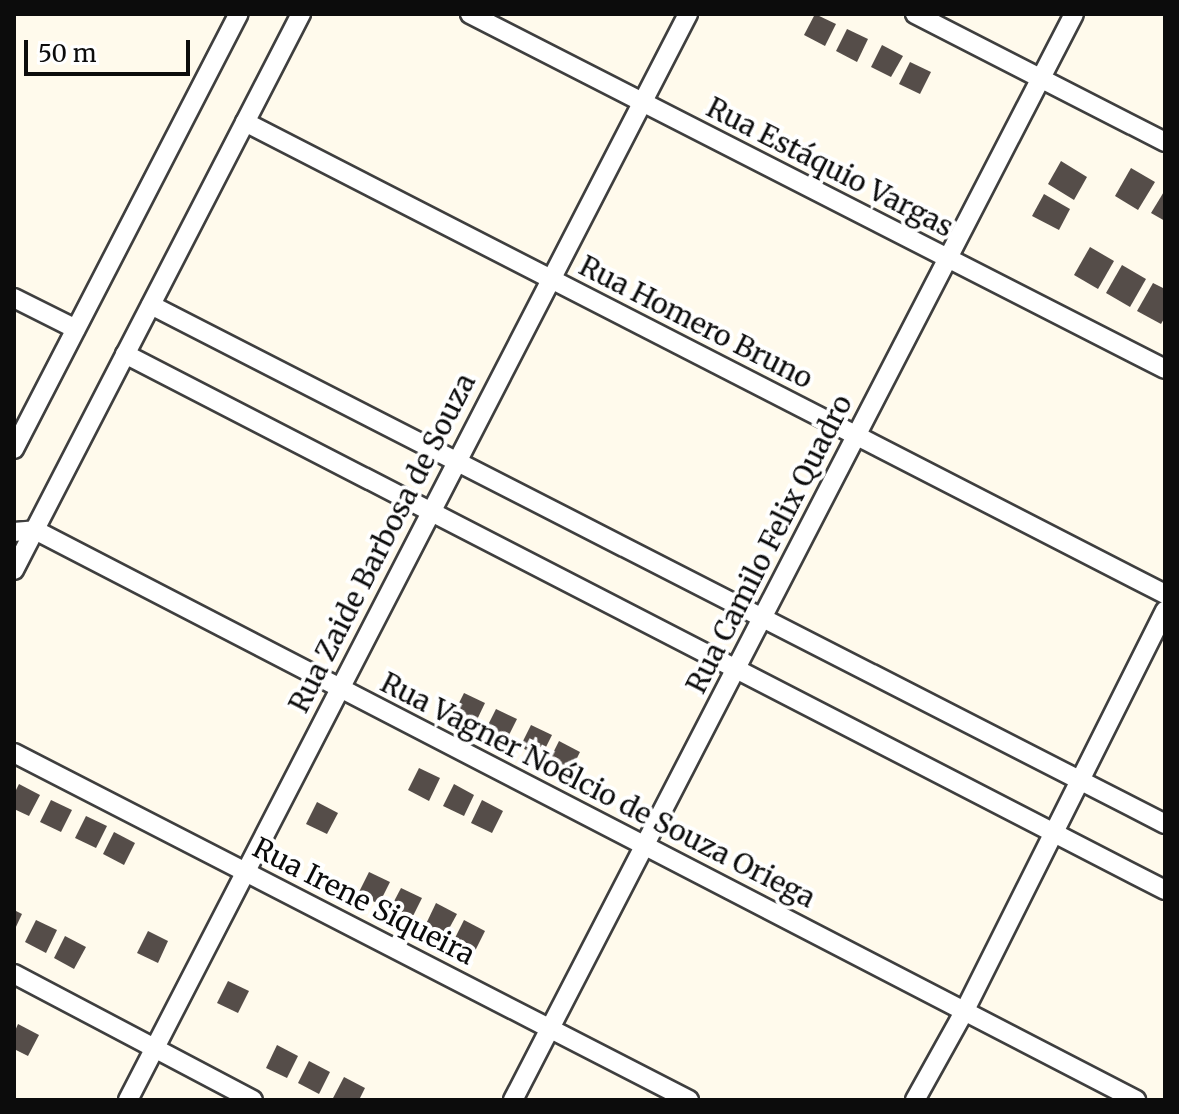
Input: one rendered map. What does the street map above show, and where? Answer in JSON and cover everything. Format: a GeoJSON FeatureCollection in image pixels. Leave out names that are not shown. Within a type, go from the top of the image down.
{"type":"FeatureCollection","features":[{"type":"Feature","properties":{"kind":"street"},"geometry":{"type":"LineString","coordinates":[[14,449],[239,14]]}},
{"type":"Feature","properties":{"kind":"street"},"geometry":{"type":"LineString","coordinates":[[14,570],[301,14]]}},
{"type":"Feature","properties":{"kind":"street","name":"Rua Estáquio Vargas"},"geometry":{"type":"LineString","coordinates":[[470,14],[1165,369]]}},
{"type":"Feature","properties":{"kind":"street","name":"Rua Zaide Barbosa de Souza"},"geometry":{"type":"LineString","coordinates":[[128,1100],[688,14]]}},
{"type":"Feature","properties":{"kind":"street"},"geometry":{"type":"LineString","coordinates":[[915,14],[1165,142]]}},
{"type":"Feature","properties":{"kind":"street","name":"Rua Camilo Felix Quadro"},"geometry":{"type":"LineString","coordinates":[[513,1100],[1074,14]]}},
{"type":"Feature","properties":{"kind":"street","name":"Rua Homero Bruno"},"geometry":{"type":"LineString","coordinates":[[245,122],[1165,594]]}},
{"type":"Feature","properties":{"kind":"street"},"geometry":{"type":"LineString","coordinates":[[14,298],[76,329]]}},
{"type":"Feature","properties":{"kind":"street"},"geometry":{"type":"LineString","coordinates":[[151,305],[1165,824]]}},
{"type":"Feature","properties":{"kind":"street"},"geometry":{"type":"LineString","coordinates":[[125,354],[1165,890]]}},
{"type":"Feature","properties":{"kind":"street"},"geometry":{"type":"LineString","coordinates":[[14,532],[35,530]]}},
{"type":"Feature","properties":{"kind":"street","name":"Rua Vagner Noélcio de Souza Oriega"},"geometry":{"type":"LineString","coordinates":[[35,530],[1136,1100]]}},
{"type":"Feature","properties":{"kind":"street"},"geometry":{"type":"LineString","coordinates":[[915,1100],[964,1012],[1054,833],[1077,780],[1165,610]]}},
{"type":"Feature","properties":{"kind":"street","name":"Rua Irene Siqueira"},"geometry":{"type":"LineString","coordinates":[[14,753],[689,1100]]}},
{"type":"Feature","properties":{"kind":"street"},"geometry":{"type":"LineString","coordinates":[[14,974],[253,1100]]}},
{"type":"Feature","properties":{"kind":"building"},"geometry":{"type":"Polygon","coordinates":[[[815,14],[836,24],[825,46],[804,35],[815,14]]]}},
{"type":"Feature","properties":{"kind":"building"},"geometry":{"type":"Polygon","coordinates":[[[847,29],[868,39],[857,62],[836,51],[847,29]]]}},
{"type":"Feature","properties":{"kind":"building"},"geometry":{"type":"Polygon","coordinates":[[[882,45],[903,56],[891,77],[871,67],[882,45]]]}},
{"type":"Feature","properties":{"kind":"building"},"geometry":{"type":"Polygon","coordinates":[[[910,62],[931,72],[920,94],[899,84],[910,62]]]}},
{"type":"Feature","properties":{"kind":"building"},"geometry":{"type":"Polygon","coordinates":[[[1061,161],[1087,177],[1074,200],[1048,184],[1061,161]]]}},
{"type":"Feature","properties":{"kind":"building"},"geometry":{"type":"Polygon","coordinates":[[[1131,168],[1155,182],[1138,210],[1115,196],[1131,168]]]}},
{"type":"Feature","properties":{"kind":"building"},"geometry":{"type":"Polygon","coordinates":[[[1165,190],[1165,221],[1151,213],[1165,190]]]}},
{"type":"Feature","properties":{"kind":"building"},"geometry":{"type":"Polygon","coordinates":[[[1044,194],[1070,209],[1059,230],[1032,216],[1044,194]]]}},
{"type":"Feature","properties":{"kind":"building"},"geometry":{"type":"Polygon","coordinates":[[[1090,247],[1114,261],[1098,289],[1074,275],[1090,247]]]}},
{"type":"Feature","properties":{"kind":"building"},"geometry":{"type":"Polygon","coordinates":[[[1122,265],[1146,279],[1130,307],[1106,293],[1122,265]]]}},
{"type":"Feature","properties":{"kind":"building"},"geometry":{"type":"Polygon","coordinates":[[[1153,283],[1165,289],[1165,317],[1161,324],[1137,311],[1153,283]]]}},
{"type":"Feature","properties":{"kind":"building"},"geometry":{"type":"Polygon","coordinates":[[[464,693],[485,703],[474,726],[453,715],[464,693]]]}},
{"type":"Feature","properties":{"kind":"building"},"geometry":{"type":"Polygon","coordinates":[[[496,709],[517,719],[506,741],[485,731],[496,709]]]}},
{"type":"Feature","properties":{"kind":"building"},"geometry":{"type":"Polygon","coordinates":[[[531,725],[552,735],[541,757],[520,747],[531,725]]]}},
{"type":"Feature","properties":{"kind":"building"},"geometry":{"type":"Polygon","coordinates":[[[559,741],[580,752],[569,774],[548,763],[559,741]]]}},
{"type":"Feature","properties":{"kind":"building"},"geometry":{"type":"Polygon","coordinates":[[[419,768],[440,778],[429,801],[408,790],[419,768]]]}},
{"type":"Feature","properties":{"kind":"building"},"geometry":{"type":"Polygon","coordinates":[[[19,784],[40,795],[29,816],[14,809],[14,794],[19,784]]]}},
{"type":"Feature","properties":{"kind":"building"},"geometry":{"type":"Polygon","coordinates":[[[454,784],[474,795],[464,816],[443,806],[454,784]]]}},
{"type":"Feature","properties":{"kind":"building"},"geometry":{"type":"Polygon","coordinates":[[[51,800],[72,810],[61,832],[40,822],[51,800]]]}},
{"type":"Feature","properties":{"kind":"building"},"geometry":{"type":"Polygon","coordinates":[[[482,800],[503,811],[492,833],[471,823],[482,800]]]}},
{"type":"Feature","properties":{"kind":"building"},"geometry":{"type":"Polygon","coordinates":[[[317,802],[338,813],[327,834],[306,824],[317,802]]]}},
{"type":"Feature","properties":{"kind":"building"},"geometry":{"type":"Polygon","coordinates":[[[86,816],[107,826],[96,848],[75,838],[86,816]]]}},
{"type":"Feature","properties":{"kind":"building"},"geometry":{"type":"Polygon","coordinates":[[[114,832],[135,843],[124,865],[103,854],[114,832]]]}},
{"type":"Feature","properties":{"kind":"building"},"geometry":{"type":"Polygon","coordinates":[[[369,872],[390,882],[379,904],[358,894],[369,872]]]}},
{"type":"Feature","properties":{"kind":"building"},"geometry":{"type":"Polygon","coordinates":[[[401,888],[422,898],[411,920],[390,909],[401,888]]]}},
{"type":"Feature","properties":{"kind":"building"},"geometry":{"type":"Polygon","coordinates":[[[436,903],[457,914],[445,936],[425,926],[436,903]]]}},
{"type":"Feature","properties":{"kind":"building"},"geometry":{"type":"Polygon","coordinates":[[[14,910],[22,914],[14,931],[14,910]]]}},
{"type":"Feature","properties":{"kind":"building"},"geometry":{"type":"Polygon","coordinates":[[[36,920],[57,930],[46,953],[25,942],[36,920]]]}},
{"type":"Feature","properties":{"kind":"building"},"geometry":{"type":"Polygon","coordinates":[[[464,920],[485,931],[474,953],[453,942],[464,920]]]}},
{"type":"Feature","properties":{"kind":"building"},"geometry":{"type":"Polygon","coordinates":[[[148,931],[168,941],[158,963],[137,953],[148,931]]]}},
{"type":"Feature","properties":{"kind":"building"},"geometry":{"type":"Polygon","coordinates":[[[65,936],[86,947],[74,969],[54,958],[65,936]]]}},
{"type":"Feature","properties":{"kind":"building"},"geometry":{"type":"Polygon","coordinates":[[[228,981],[249,991],[238,1013],[217,1003],[228,981]]]}},
{"type":"Feature","properties":{"kind":"building"},"geometry":{"type":"Polygon","coordinates":[[[18,1024],[39,1035],[28,1056],[14,1049],[14,1033],[18,1024]]]}},
{"type":"Feature","properties":{"kind":"building"},"geometry":{"type":"Polygon","coordinates":[[[277,1045],[298,1056],[287,1078],[266,1068],[277,1045]]]}},
{"type":"Feature","properties":{"kind":"building"},"geometry":{"type":"Polygon","coordinates":[[[309,1061],[330,1072],[319,1094],[298,1083],[309,1061]]]}},
{"type":"Feature","properties":{"kind":"building"},"geometry":{"type":"Polygon","coordinates":[[[344,1077],[365,1088],[359,1100],[332,1100],[344,1077]]]}}]}
